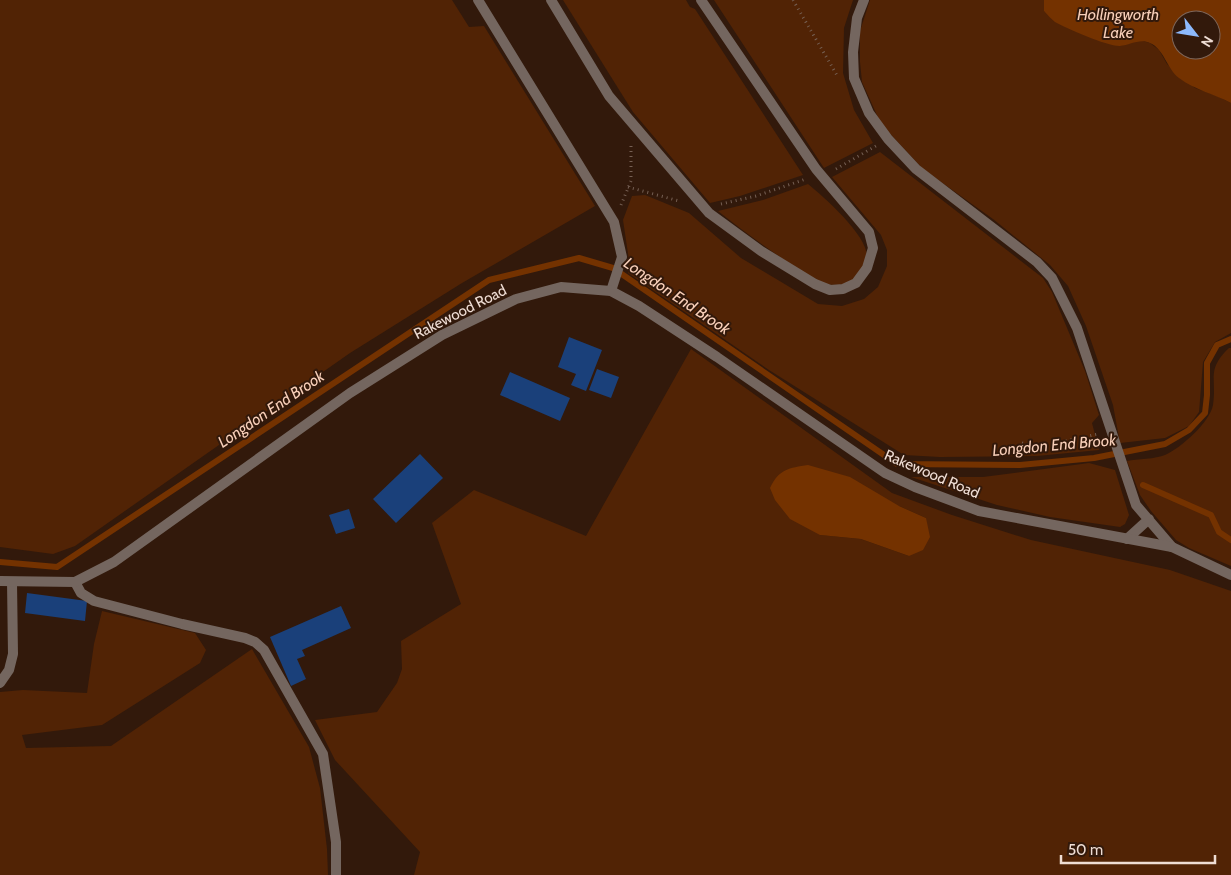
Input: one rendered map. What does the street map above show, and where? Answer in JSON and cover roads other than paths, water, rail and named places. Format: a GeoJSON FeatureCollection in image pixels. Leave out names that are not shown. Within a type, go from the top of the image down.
{"type":"FeatureCollection","features":[{"type":"Feature","properties":{"kind":"street"},"geometry":{"type":"LineString","coordinates":[[478,0],[614,222],[622,257],[612,291]]}},
{"type":"Feature","properties":{"kind":"street"},"geometry":{"type":"LineString","coordinates":[[551,0],[609,96],[708,213],[761,251],[815,284],[830,290],[843,289],[856,283],[867,268],[873,248],[869,232],[816,169],[701,0]]}},
{"type":"Feature","properties":{"kind":"street"},"geometry":{"type":"LineString","coordinates":[[864,0],[857,18],[853,52],[854,78],[869,113],[888,139],[916,170],[1037,262],[1052,278],[1077,328],[1136,505],[1172,547]]}},
{"type":"Feature","properties":{"kind":"street","name":"Rakewood Road"},"geometry":{"type":"LineString","coordinates":[[0,581],[75,582],[114,562],[350,393],[442,335],[516,299],[561,287],[612,291],[639,306],[693,340],[884,473],[915,487],[978,511],[1172,547],[1231,575]]}},
{"type":"Feature","properties":{"kind":"street"},"geometry":{"type":"LineString","coordinates":[[1127,539],[1149,519]]}},
{"type":"Feature","properties":{"kind":"street"},"geometry":{"type":"LineString","coordinates":[[0,683],[9,670],[13,654],[12,582]]}},
{"type":"Feature","properties":{"kind":"street"},"geometry":{"type":"LineString","coordinates":[[75,582],[81,593],[94,601],[245,638],[255,642],[264,650],[323,754],[336,842],[336,875]]}},
{"type":"Feature","properties":{"kind":"water","name":"Hollingworth Lake"},"geometry":{"type":"Polygon","coordinates":[[[1044,0],[1231,0],[1231,103],[1191,86],[1179,78],[1171,70],[1159,50],[1150,43],[1139,41],[1114,46],[1055,22],[1044,11],[1044,0]]]}},
{"type":"Feature","properties":{"kind":"water"},"geometry":{"type":"Polygon","coordinates":[[[808,465],[850,477],[899,506],[926,518],[930,537],[923,550],[909,556],[861,539],[820,535],[790,519],[775,500],[770,488],[777,477],[785,470],[808,465]]]}},
{"type":"Feature","properties":{"kind":"waterway","name":"Longdon End Brook"},"geometry":{"type":"LineString","coordinates":[[0,562],[57,567],[489,280],[579,258],[613,268],[897,464],[1020,465],[1094,458],[1165,444],[1189,430],[1205,413],[1207,363],[1217,345],[1231,339]]}},
{"type":"Feature","properties":{"kind":"waterway"},"geometry":{"type":"LineString","coordinates":[[1143,485],[1211,515],[1219,532],[1231,540]]}}]}
